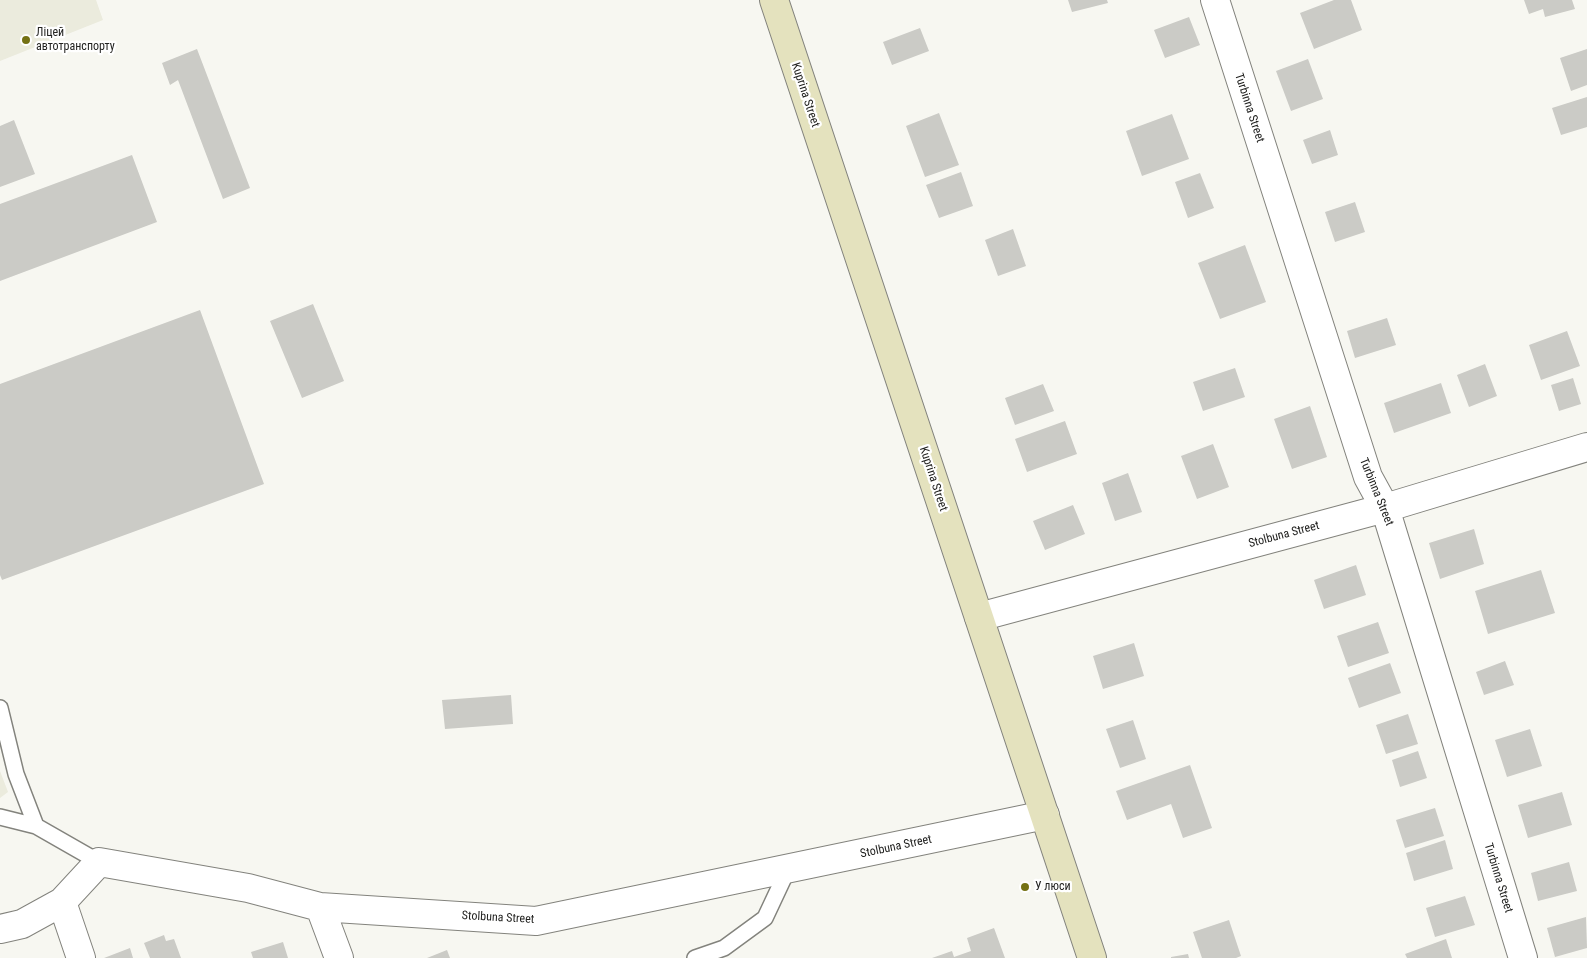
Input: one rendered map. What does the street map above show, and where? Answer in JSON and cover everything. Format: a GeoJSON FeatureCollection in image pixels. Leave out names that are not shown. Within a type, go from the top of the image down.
{"type":"FeatureCollection","features":[{"type":"Feature","properties":{"kind":"main road","name":"Kuprina Street"},"geometry":{"type":"LineString","coordinates":[[774,0],[1092,958]]}},
{"type":"Feature","properties":{"kind":"street","name":"Turbinna Street"},"geometry":{"type":"LineString","coordinates":[[1214,0],[1368,477],[1385,508],[1522,958]]}},
{"type":"Feature","properties":{"kind":"street","name":"Stolbuna Street"},"geometry":{"type":"LineString","coordinates":[[978,617],[1385,508],[1587,447]]}},
{"type":"Feature","properties":{"kind":"street","name":"Stolbuna Street"},"geometry":{"type":"LineString","coordinates":[[99,862],[248,888],[320,907],[536,921],[1045,815]]}},
{"type":"Feature","properties":{"kind":"street"},"geometry":{"type":"LineString","coordinates":[[0,929],[22,924],[62,902],[99,862]]}},
{"type":"Feature","properties":{"kind":"street"},"geometry":{"type":"LineString","coordinates":[[62,902],[82,958]]}},
{"type":"Feature","properties":{"kind":"street"},"geometry":{"type":"LineString","coordinates":[[320,907],[338,958]]}},
{"type":"Feature","properties":{"kind":"lane"},"geometry":{"type":"LineString","coordinates":[[0,708],[16,774],[36,826]]}},
{"type":"Feature","properties":{"kind":"lane"},"geometry":{"type":"LineString","coordinates":[[0,817],[36,826],[99,862]]}},
{"type":"Feature","properties":{"kind":"lane"},"geometry":{"type":"LineString","coordinates":[[695,958],[724,948],[764,918],[788,869]]}},
{"type":"Feature","properties":{"kind":"shaded area","name":"Ліцей автотранспорту"},"geometry":{"type":"Polygon","coordinates":[[[0,0],[96,0],[103,20],[0,61],[0,0]]]}},
{"type":"Feature","properties":{"kind":"shaded area"},"geometry":{"type":"Polygon","coordinates":[[[0,771],[8,792],[0,798],[0,771]]]}},
{"type":"Feature","properties":{"kind":"building"},"geometry":{"type":"Polygon","coordinates":[[[1068,0],[1107,0],[1108,3],[1072,12],[1068,0]]]}},
{"type":"Feature","properties":{"kind":"building"},"geometry":{"type":"Polygon","coordinates":[[[1334,0],[1351,0],[1362,30],[1314,49],[1300,13],[1334,0]]]}},
{"type":"Feature","properties":{"kind":"building"},"geometry":{"type":"Polygon","coordinates":[[[1524,0],[1572,0],[1575,9],[1545,17],[1543,9],[1529,14],[1524,0]]]}},
{"type":"Feature","properties":{"kind":"building"},"geometry":{"type":"Polygon","coordinates":[[[1189,17],[1200,45],[1165,58],[1154,30],[1189,17]]]}},
{"type":"Feature","properties":{"kind":"building"},"geometry":{"type":"Polygon","coordinates":[[[920,28],[929,51],[892,65],[883,42],[920,28]]]}},
{"type":"Feature","properties":{"kind":"building"},"geometry":{"type":"Polygon","coordinates":[[[197,49],[250,188],[223,199],[178,80],[170,85],[162,63],[197,49]]]}},
{"type":"Feature","properties":{"kind":"building"},"geometry":{"type":"Polygon","coordinates":[[[1587,49],[1587,85],[1571,91],[1560,58],[1587,49]]]}},
{"type":"Feature","properties":{"kind":"building"},"geometry":{"type":"Polygon","coordinates":[[[1308,59],[1323,99],[1291,111],[1276,71],[1308,59]]]}},
{"type":"Feature","properties":{"kind":"building"},"geometry":{"type":"Polygon","coordinates":[[[1587,97],[1587,127],[1561,135],[1552,108],[1587,97]]]}},
{"type":"Feature","properties":{"kind":"building"},"geometry":{"type":"Polygon","coordinates":[[[939,113],[959,165],[925,177],[906,126],[939,113]]]}},
{"type":"Feature","properties":{"kind":"building"},"geometry":{"type":"Polygon","coordinates":[[[1172,114],[1189,159],[1142,176],[1126,131],[1172,114]]]}},
{"type":"Feature","properties":{"kind":"building"},"geometry":{"type":"Polygon","coordinates":[[[14,120],[35,174],[0,187],[0,126],[14,120]]]}},
{"type":"Feature","properties":{"kind":"building"},"geometry":{"type":"Polygon","coordinates":[[[1330,130],[1338,155],[1312,164],[1303,140],[1330,130]]]}},
{"type":"Feature","properties":{"kind":"building"},"geometry":{"type":"Polygon","coordinates":[[[132,155],[157,222],[0,281],[0,204],[132,155]]]}},
{"type":"Feature","properties":{"kind":"building"},"geometry":{"type":"Polygon","coordinates":[[[961,172],[973,206],[939,218],[926,185],[961,172]]]}},
{"type":"Feature","properties":{"kind":"building"},"geometry":{"type":"Polygon","coordinates":[[[1200,173],[1214,208],[1188,218],[1175,182],[1200,173]]]}},
{"type":"Feature","properties":{"kind":"building"},"geometry":{"type":"Polygon","coordinates":[[[1355,202],[1365,232],[1335,242],[1325,212],[1355,202]]]}},
{"type":"Feature","properties":{"kind":"building"},"geometry":{"type":"Polygon","coordinates":[[[1013,229],[1026,266],[998,276],[985,240],[1013,229]]]}},
{"type":"Feature","properties":{"kind":"building"},"geometry":{"type":"Polygon","coordinates":[[[1245,245],[1266,302],[1220,319],[1198,263],[1245,245]]]}},
{"type":"Feature","properties":{"kind":"building"},"geometry":{"type":"Polygon","coordinates":[[[313,304],[344,381],[302,398],[270,321],[313,304]]]}},
{"type":"Feature","properties":{"kind":"building"},"geometry":{"type":"Polygon","coordinates":[[[200,310],[264,484],[2,580],[0,575],[0,384],[200,310]]]}},
{"type":"Feature","properties":{"kind":"building"},"geometry":{"type":"Polygon","coordinates":[[[1387,318],[1396,345],[1355,358],[1347,331],[1387,318]]]}},
{"type":"Feature","properties":{"kind":"building"},"geometry":{"type":"Polygon","coordinates":[[[1567,331],[1580,366],[1541,380],[1529,345],[1567,331]]]}},
{"type":"Feature","properties":{"kind":"building"},"geometry":{"type":"Polygon","coordinates":[[[1485,364],[1497,396],[1469,407],[1457,375],[1485,364]]]}},
{"type":"Feature","properties":{"kind":"building"},"geometry":{"type":"Polygon","coordinates":[[[1235,368],[1245,397],[1203,411],[1193,382],[1235,368]]]}},
{"type":"Feature","properties":{"kind":"building"},"geometry":{"type":"Polygon","coordinates":[[[1573,378],[1581,404],[1559,411],[1551,385],[1573,378]]]}},
{"type":"Feature","properties":{"kind":"building"},"geometry":{"type":"Polygon","coordinates":[[[1441,383],[1451,413],[1394,433],[1384,403],[1441,383]]]}},
{"type":"Feature","properties":{"kind":"building"},"geometry":{"type":"Polygon","coordinates":[[[1043,384],[1054,411],[1015,425],[1005,398],[1043,384]]]}},
{"type":"Feature","properties":{"kind":"building"},"geometry":{"type":"Polygon","coordinates":[[[1310,406],[1327,457],[1292,469],[1274,419],[1310,406]]]}},
{"type":"Feature","properties":{"kind":"building"},"geometry":{"type":"Polygon","coordinates":[[[1065,421],[1077,454],[1027,472],[1015,439],[1065,421]]]}},
{"type":"Feature","properties":{"kind":"building"},"geometry":{"type":"Polygon","coordinates":[[[1213,444],[1229,487],[1197,499],[1181,456],[1213,444]]]}},
{"type":"Feature","properties":{"kind":"building"},"geometry":{"type":"Polygon","coordinates":[[[1128,473],[1142,512],[1115,521],[1102,483],[1128,473]]]}},
{"type":"Feature","properties":{"kind":"building"},"geometry":{"type":"Polygon","coordinates":[[[1073,505],[1085,534],[1045,550],[1033,521],[1073,505]]]}},
{"type":"Feature","properties":{"kind":"building"},"geometry":{"type":"Polygon","coordinates":[[[1474,529],[1484,564],[1440,579],[1429,543],[1474,529]]]}},
{"type":"Feature","properties":{"kind":"building"},"geometry":{"type":"Polygon","coordinates":[[[1356,565],[1366,595],[1324,609],[1314,580],[1356,565]]]}},
{"type":"Feature","properties":{"kind":"building"},"geometry":{"type":"Polygon","coordinates":[[[1541,570],[1555,613],[1488,634],[1475,591],[1541,570]]]}},
{"type":"Feature","properties":{"kind":"building"},"geometry":{"type":"Polygon","coordinates":[[[1378,622],[1389,653],[1348,667],[1337,636],[1378,622]]]}},
{"type":"Feature","properties":{"kind":"building"},"geometry":{"type":"Polygon","coordinates":[[[1134,643],[1144,676],[1103,689],[1093,656],[1134,643]]]}},
{"type":"Feature","properties":{"kind":"building"},"geometry":{"type":"Polygon","coordinates":[[[1505,661],[1514,685],[1484,695],[1476,672],[1505,661]]]}},
{"type":"Feature","properties":{"kind":"building"},"geometry":{"type":"Polygon","coordinates":[[[1390,663],[1401,693],[1359,708],[1348,678],[1390,663]]]}},
{"type":"Feature","properties":{"kind":"building"},"geometry":{"type":"Polygon","coordinates":[[[511,695],[513,724],[445,729],[442,700],[511,695]]]}},
{"type":"Feature","properties":{"kind":"building"},"geometry":{"type":"Polygon","coordinates":[[[1408,714],[1418,744],[1386,754],[1376,725],[1408,714]]]}},
{"type":"Feature","properties":{"kind":"building"},"geometry":{"type":"Polygon","coordinates":[[[1133,720],[1146,759],[1120,768],[1106,729],[1133,720]]]}},
{"type":"Feature","properties":{"kind":"building"},"geometry":{"type":"Polygon","coordinates":[[[1530,729],[1542,766],[1507,777],[1495,740],[1530,729]]]}},
{"type":"Feature","properties":{"kind":"building"},"geometry":{"type":"Polygon","coordinates":[[[1418,751],[1427,778],[1400,787],[1392,760],[1418,751]]]}},
{"type":"Feature","properties":{"kind":"building"},"geometry":{"type":"Polygon","coordinates":[[[1190,765],[1212,828],[1183,838],[1171,804],[1127,820],[1116,791],[1190,765]]]}},
{"type":"Feature","properties":{"kind":"building"},"geometry":{"type":"Polygon","coordinates":[[[1562,792],[1572,825],[1528,838],[1518,805],[1562,792]]]}},
{"type":"Feature","properties":{"kind":"building"},"geometry":{"type":"Polygon","coordinates":[[[1435,808],[1444,836],[1405,848],[1396,820],[1435,808]]]}},
{"type":"Feature","properties":{"kind":"building"},"geometry":{"type":"Polygon","coordinates":[[[1445,840],[1453,869],[1414,881],[1406,853],[1445,840]]]}},
{"type":"Feature","properties":{"kind":"building"},"geometry":{"type":"Polygon","coordinates":[[[1569,862],[1577,891],[1538,901],[1531,873],[1569,862]]]}},
{"type":"Feature","properties":{"kind":"building"},"geometry":{"type":"Polygon","coordinates":[[[1465,896],[1475,925],[1435,937],[1426,908],[1465,896]]]}},
{"type":"Feature","properties":{"kind":"building"},"geometry":{"type":"Polygon","coordinates":[[[1586,917],[1587,948],[1555,957],[1547,928],[1586,917]]]}},
{"type":"Feature","properties":{"kind":"building"},"geometry":{"type":"Polygon","coordinates":[[[1229,920],[1241,956],[1236,958],[1202,958],[1193,932],[1229,920]]]}},
{"type":"Feature","properties":{"kind":"building"},"geometry":{"type":"Polygon","coordinates":[[[994,928],[1005,958],[932,958],[952,951],[954,957],[971,951],[967,938],[994,928]]]}},
{"type":"Feature","properties":{"kind":"building"},"geometry":{"type":"Polygon","coordinates":[[[164,935],[166,941],[174,939],[181,958],[150,958],[144,943],[164,935]]]}},
{"type":"Feature","properties":{"kind":"building"},"geometry":{"type":"Polygon","coordinates":[[[1446,939],[1452,958],[1407,958],[1405,954],[1446,939]]]}},
{"type":"Feature","properties":{"kind":"building"},"geometry":{"type":"Polygon","coordinates":[[[283,942],[288,958],[253,958],[251,952],[283,942]]]}},
{"type":"Feature","properties":{"kind":"building"},"geometry":{"type":"Polygon","coordinates":[[[130,948],[133,958],[104,958],[130,948]]]}},
{"type":"Feature","properties":{"kind":"building"},"geometry":{"type":"Polygon","coordinates":[[[447,950],[450,958],[427,958],[447,950]]]}},
{"type":"Feature","properties":{"kind":"building"},"geometry":{"type":"Polygon","coordinates":[[[1188,954],[1189,958],[1171,958],[1171,957],[1188,954]]]}},
{"type":"Feature","properties":{"kind":"place","name":"Ліцей автотранспорту"},"geometry":{"type":"Point","coordinates":[26,40]}},
{"type":"Feature","properties":{"kind":"place","name":"У люси"},"geometry":{"type":"Point","coordinates":[1025,887]}}]}
